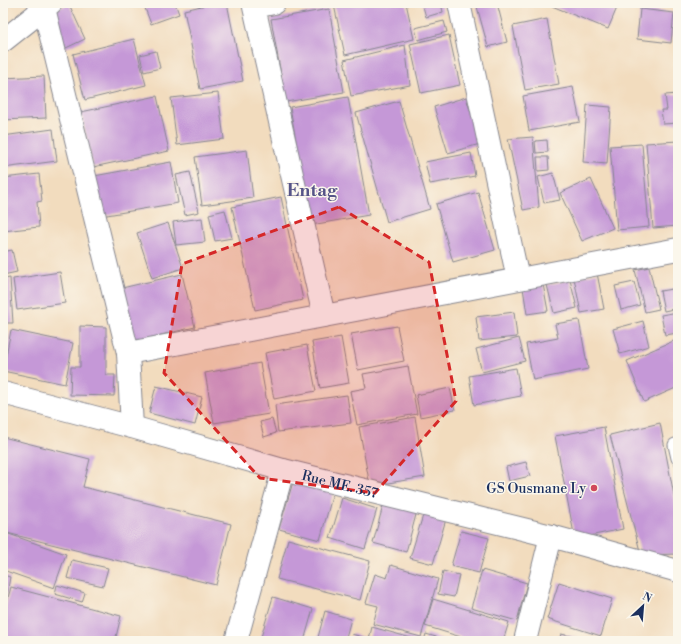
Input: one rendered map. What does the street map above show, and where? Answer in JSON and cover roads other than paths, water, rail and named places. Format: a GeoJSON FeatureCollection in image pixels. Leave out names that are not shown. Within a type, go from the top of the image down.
{"type":"FeatureCollection","features":[{"type":"Feature","properties":{"kind":"street"},"geometry":{"type":"LineString","coordinates":[[274,3],[254,7],[324,316]]}},
{"type":"Feature","properties":{"kind":"street"},"geometry":{"type":"LineString","coordinates":[[459,3],[518,279]]}},
{"type":"Feature","properties":{"kind":"street"},"geometry":{"type":"LineString","coordinates":[[3,41],[45,5],[128,354],[132,427]]}},
{"type":"Feature","properties":{"kind":"street"},"geometry":{"type":"LineString","coordinates":[[128,354],[678,249]]}},
{"type":"Feature","properties":{"kind":"street","name":"Rue ME. 357"},"geometry":{"type":"LineString","coordinates":[[3,393],[132,427],[283,470],[551,536],[678,571]]}},
{"type":"Feature","properties":{"kind":"street"},"geometry":{"type":"LineString","coordinates":[[236,641],[283,470]]}},
{"type":"Feature","properties":{"kind":"street"},"geometry":{"type":"LineString","coordinates":[[525,641],[551,536]]}},
{"type":"Feature","properties":{"kind":"lane"},"geometry":{"type":"LineString","coordinates":[[675,445],[678,458]]}},
{"type":"Feature","properties":{"kind":"place","name":"GS Ousmane Ly"},"geometry":{"type":"Point","coordinates":[594,488]}},
{"type":"Feature","properties":{"kind":"district","name":"Entag"},"geometry":{"type":"Point","coordinates":[312,190]}}]}
